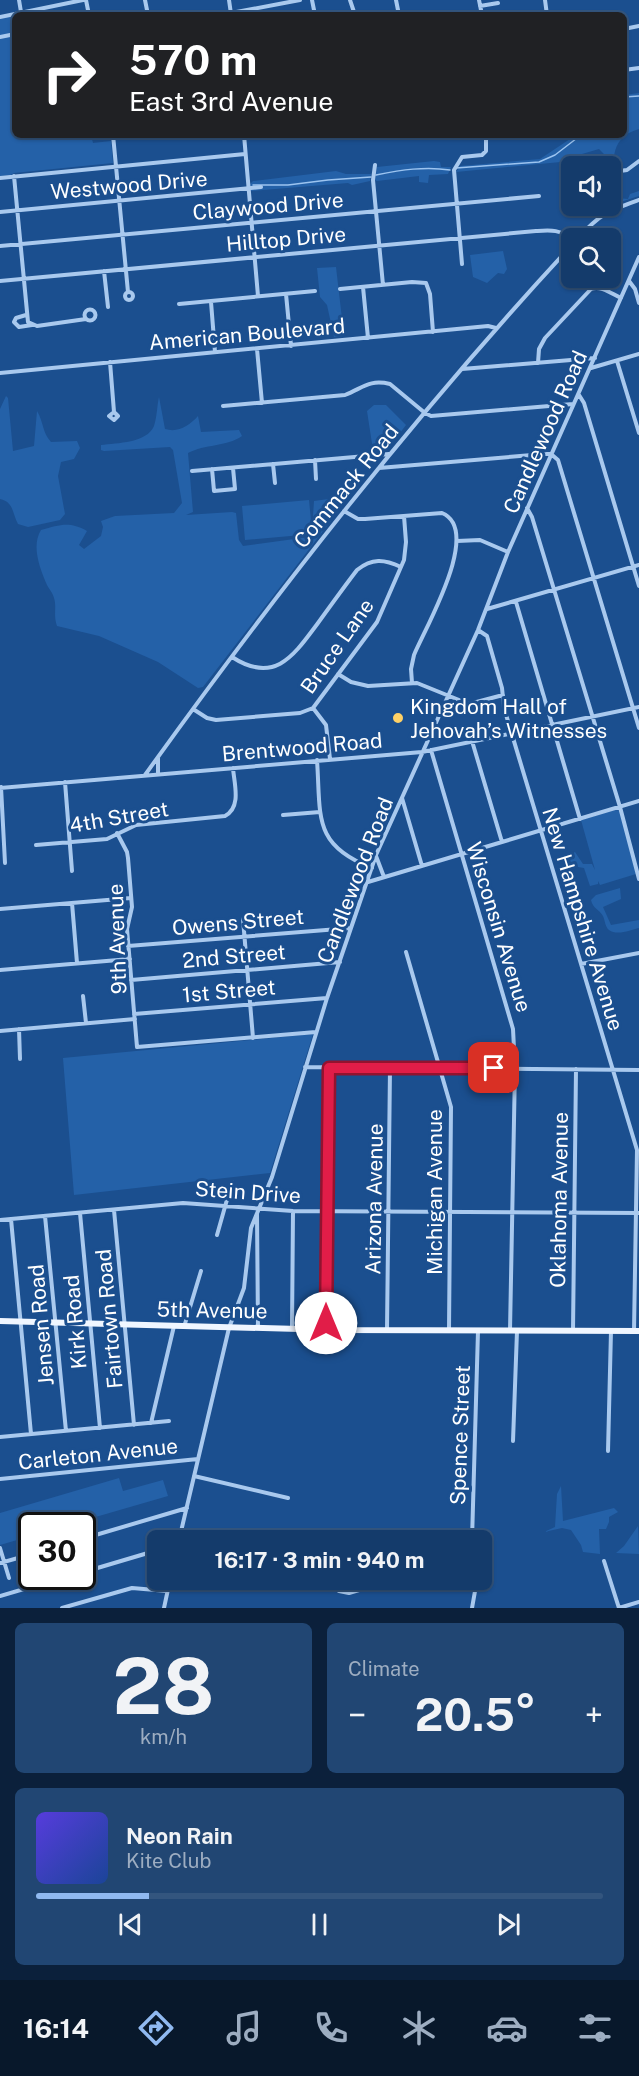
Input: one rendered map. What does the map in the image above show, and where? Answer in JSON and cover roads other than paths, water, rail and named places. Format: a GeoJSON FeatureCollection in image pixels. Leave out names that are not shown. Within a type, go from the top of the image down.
{"type":"FeatureCollection","features":[{"type":"Feature","properties":{"kind":"main road","name":"5th Avenue"},"geometry":{"type":"LineString","coordinates":[[0,1321],[292,1329],[637,1331]]}},
{"type":"Feature","properties":{"kind":"street"},"geometry":{"type":"LineString","coordinates":[[19,0],[21,12],[61,2],[85,0]]}},
{"type":"Feature","properties":{"kind":"street"},"geometry":{"type":"LineString","coordinates":[[241,12],[300,0]]}},
{"type":"Feature","properties":{"kind":"street"},"geometry":{"type":"LineString","coordinates":[[479,0],[481,12]]}},
{"type":"Feature","properties":{"kind":"street"},"geometry":{"type":"LineString","coordinates":[[480,6],[498,3]]}},
{"type":"Feature","properties":{"kind":"street"},"geometry":{"type":"LineString","coordinates":[[113,138],[128,292]]}},
{"type":"Feature","properties":{"kind":"street"},"geometry":{"type":"LineString","coordinates":[[243,138],[258,296]]}},
{"type":"Feature","properties":{"kind":"street"},"geometry":{"type":"LineString","coordinates":[[462,264],[454,170],[462,157],[482,155],[486,152],[486,138]]}},
{"type":"Feature","properties":{"kind":"street"},"geometry":{"type":"LineString","coordinates":[[0,178],[245,154]]}},
{"type":"Feature","properties":{"kind":"street"},"geometry":{"type":"LineString","coordinates":[[621,171],[627,170],[639,161]]}},
{"type":"Feature","properties":{"kind":"street"},"geometry":{"type":"LineString","coordinates":[[375,165],[373,180],[383,285]]}},
{"type":"Feature","properties":{"kind":"street"},"geometry":{"type":"LineString","coordinates":[[14,176],[26,315],[28,322],[32,325]]}},
{"type":"Feature","properties":{"kind":"street","name":"Westwood Drive"},"geometry":{"type":"LineString","coordinates":[[0,212],[261,187]]}},
{"type":"Feature","properties":{"kind":"street","name":"Claywood Drive"},"geometry":{"type":"LineString","coordinates":[[0,246],[539,196]]}},
{"type":"Feature","properties":{"kind":"street"},"geometry":{"type":"LineString","coordinates":[[587,228],[615,207],[638,201]]}},
{"type":"Feature","properties":{"kind":"street","name":"Hilltop Drive"},"geometry":{"type":"LineString","coordinates":[[0,281],[379,245],[561,231]]}},
{"type":"Feature","properties":{"kind":"street","name":"Commack Road"},"geometry":{"type":"LineString","coordinates":[[145,775],[232,657],[378,468],[496,327],[561,257]]}},
{"type":"Feature","properties":{"kind":"street","name":"Candlewood Road"},"geometry":{"type":"LineString","coordinates":[[182,1530],[229,1328],[244,1288],[251,1228],[272,1177],[316,1032],[376,855],[478,630],[508,552],[639,257]]}},
{"type":"Feature","properties":{"kind":"street"},"geometry":{"type":"LineString","coordinates":[[104,271],[108,307]]}},
{"type":"Feature","properties":{"kind":"street"},"geometry":{"type":"LineString","coordinates":[[629,280],[635,289],[639,303]]}},
{"type":"Feature","properties":{"kind":"street"},"geometry":{"type":"LineString","coordinates":[[340,289],[420,281],[426,284],[430,294],[433,332]]}},
{"type":"Feature","properties":{"kind":"street"},"geometry":{"type":"LineString","coordinates":[[363,286],[368,338]]}},
{"type":"Feature","properties":{"kind":"street"},"geometry":{"type":"LineString","coordinates":[[538,363],[544,338],[591,289],[601,288],[621,298]]}},
{"type":"Feature","properties":{"kind":"street"},"geometry":{"type":"LineString","coordinates":[[179,304],[315,291]]}},
{"type":"Feature","properties":{"kind":"street"},"geometry":{"type":"LineString","coordinates":[[286,294],[291,346]]}},
{"type":"Feature","properties":{"kind":"street"},"geometry":{"type":"LineString","coordinates":[[211,302],[216,352]]}},
{"type":"Feature","properties":{"kind":"street"},"geometry":{"type":"LineString","coordinates":[[26,315],[16,318],[15,322],[19,327],[86,319]]}},
{"type":"Feature","properties":{"kind":"street","name":"American Boulevard"},"geometry":{"type":"LineString","coordinates":[[0,373],[496,327]]}},
{"type":"Feature","properties":{"kind":"street"},"geometry":{"type":"LineString","coordinates":[[257,349],[262,403]]}},
{"type":"Feature","properties":{"kind":"street"},"geometry":{"type":"LineString","coordinates":[[591,368],[639,354]]}},
{"type":"Feature","properties":{"kind":"street"},"geometry":{"type":"LineString","coordinates":[[461,370],[596,358]]}},
{"type":"Feature","properties":{"kind":"street"},"geometry":{"type":"LineString","coordinates":[[617,361],[639,433]]}},
{"type":"Feature","properties":{"kind":"street"},"geometry":{"type":"LineString","coordinates":[[110,362],[114,411]]}},
{"type":"Feature","properties":{"kind":"street"},"geometry":{"type":"LineString","coordinates":[[223,406],[345,395],[361,386],[383,383],[396,389],[431,416],[573,404]]}},
{"type":"Feature","properties":{"kind":"street"},"geometry":{"type":"LineString","coordinates":[[579,394],[584,403],[639,586]]}},
{"type":"Feature","properties":{"kind":"street"},"geometry":{"type":"LineString","coordinates":[[192,471],[390,454]]}},
{"type":"Feature","properties":{"kind":"street"},"geometry":{"type":"LineString","coordinates":[[378,468],[551,454],[558,460],[639,728]]}},
{"type":"Feature","properties":{"kind":"street"},"geometry":{"type":"LineString","coordinates":[[315,460],[316,479]]}},
{"type":"Feature","properties":{"kind":"street"},"geometry":{"type":"LineString","coordinates":[[273,464],[275,483]]}},
{"type":"Feature","properties":{"kind":"street"},"geometry":{"type":"LineString","coordinates":[[212,470],[214,491],[235,489],[233,468]]}},
{"type":"Feature","properties":{"kind":"street"},"geometry":{"type":"LineString","coordinates":[[527,508],[532,517],[555,590],[620,807],[639,879]]}},
{"type":"Feature","properties":{"kind":"street"},"geometry":{"type":"LineString","coordinates":[[344,511],[358,519],[435,513],[449,516],[454,522],[457,541],[451,572],[412,662],[412,683]]}},
{"type":"Feature","properties":{"kind":"street","name":"Bruce Lane"},"geometry":{"type":"LineString","coordinates":[[193,709],[207,718],[216,720],[300,713],[313,708],[377,622],[402,567],[406,542],[404,516]]}},
{"type":"Feature","properties":{"kind":"street"},"geometry":{"type":"LineString","coordinates":[[457,541],[480,540],[508,552]]}},
{"type":"Feature","properties":{"kind":"street"},"geometry":{"type":"LineString","coordinates":[[232,657],[241,663],[258,668],[283,663],[297,651],[357,570],[370,561],[377,560],[384,560],[402,567]]}},
{"type":"Feature","properties":{"kind":"street"},"geometry":{"type":"LineString","coordinates":[[486,609],[639,565]]}},
{"type":"Feature","properties":{"kind":"street"},"geometry":{"type":"LineString","coordinates":[[516,602],[580,819]]}},
{"type":"Feature","properties":{"kind":"street","name":"New Hampshire Avenue"},"geometry":{"type":"LineString","coordinates":[[478,630],[487,636],[503,695],[504,708],[637,1150],[637,1331]]}},
{"type":"Feature","properties":{"kind":"street"},"geometry":{"type":"LineString","coordinates":[[339,674],[351,682],[368,686],[412,683],[424,685],[470,704],[503,695]]}},
{"type":"Feature","properties":{"kind":"street","name":"Brentwood Road"},"geometry":{"type":"LineString","coordinates":[[0,788],[422,752],[639,707]]}},
{"type":"Feature","properties":{"kind":"street"},"geometry":{"type":"LineString","coordinates":[[313,708],[326,725],[330,759]]}},
{"type":"Feature","properties":{"kind":"street"},"geometry":{"type":"LineString","coordinates":[[472,741],[502,842]]}},
{"type":"Feature","properties":{"kind":"street","name":"Wisconsin Avenue"},"geometry":{"type":"LineString","coordinates":[[431,750],[513,1029],[515,1068],[512,1212],[513,1441]]}},
{"type":"Feature","properties":{"kind":"street"},"geometry":{"type":"LineString","coordinates":[[158,757],[158,774]]}},
{"type":"Feature","properties":{"kind":"street"},"geometry":{"type":"LineString","coordinates":[[317,760],[321,812],[326,832],[338,850],[351,860],[372,868]]}},
{"type":"Feature","properties":{"kind":"street","name":"4th Street"},"geometry":{"type":"LineString","coordinates":[[36,845],[108,839],[136,825],[220,818],[230,814],[235,804],[233,768]]}},
{"type":"Feature","properties":{"kind":"street"},"geometry":{"type":"LineString","coordinates":[[64,782],[72,871]]}},
{"type":"Feature","properties":{"kind":"street"},"geometry":{"type":"LineString","coordinates":[[0,788],[2,848],[5,863]]}},
{"type":"Feature","properties":{"kind":"street"},"geometry":{"type":"LineString","coordinates":[[402,798],[422,866]]}},
{"type":"Feature","properties":{"kind":"street"},"geometry":{"type":"LineString","coordinates":[[367,882],[639,801]]}},
{"type":"Feature","properties":{"kind":"street"},"geometry":{"type":"LineString","coordinates":[[283,815],[321,812]]}},
{"type":"Feature","properties":{"kind":"street","name":"9th Avenue"},"geometry":{"type":"LineString","coordinates":[[117,833],[127,852],[131,898],[127,930],[137,1047],[253,1038]]}},
{"type":"Feature","properties":{"kind":"street"},"geometry":{"type":"LineString","coordinates":[[376,855],[384,878]]}},
{"type":"Feature","properties":{"kind":"street"},"geometry":{"type":"LineString","coordinates":[[0,909],[131,898]]}},
{"type":"Feature","properties":{"kind":"street"},"geometry":{"type":"LineString","coordinates":[[72,903],[77,963]]}},
{"type":"Feature","properties":{"kind":"street"},"geometry":{"type":"LineString","coordinates":[[243,919],[253,1038],[316,1032]]}},
{"type":"Feature","properties":{"kind":"street","name":"Owens Street"},"geometry":{"type":"LineString","coordinates":[[129,946],[351,928]]}},
{"type":"Feature","properties":{"kind":"street","name":"Michigan Avenue"},"geometry":{"type":"LineString","coordinates":[[406,952],[451,1107],[449,1330]]}},
{"type":"Feature","properties":{"kind":"street"},"geometry":{"type":"LineString","coordinates":[[581,964],[639,953]]}},
{"type":"Feature","properties":{"kind":"street"},"geometry":{"type":"LineString","coordinates":[[0,970],[130,959]]}},
{"type":"Feature","properties":{"kind":"street","name":"2nd Street"},"geometry":{"type":"LineString","coordinates":[[131,980],[340,962]]}},
{"type":"Feature","properties":{"kind":"street"},"geometry":{"type":"LineString","coordinates":[[84,996],[86,1023]]}},
{"type":"Feature","properties":{"kind":"street","name":"1st Street"},"geometry":{"type":"LineString","coordinates":[[0,1031],[327,998]]}},
{"type":"Feature","properties":{"kind":"street"},"geometry":{"type":"LineString","coordinates":[[19,1029],[20,1059]]}},
{"type":"Feature","properties":{"kind":"street"},"geometry":{"type":"LineString","coordinates":[[306,1067],[639,1070]]}},
{"type":"Feature","properties":{"kind":"street"},"geometry":{"type":"LineString","coordinates":[[326,1329],[329,1068]]}},
{"type":"Feature","properties":{"kind":"street","name":"Arizona Avenue"},"geometry":{"type":"LineString","coordinates":[[387,1330],[390,1068]]}},
{"type":"Feature","properties":{"kind":"street","name":"Oklahoma Avenue"},"geometry":{"type":"LineString","coordinates":[[573,1331],[576,1069]]}},
{"type":"Feature","properties":{"kind":"street"},"geometry":{"type":"LineString","coordinates":[[217,1235],[232,1182]]}},
{"type":"Feature","properties":{"kind":"street","name":"Stein Drive"},"geometry":{"type":"LineString","coordinates":[[0,1220],[183,1203],[258,1212],[637,1213]]}},
{"type":"Feature","properties":{"kind":"street","name":"Fairtown Road"},"geometry":{"type":"LineString","coordinates":[[114,1210],[134,1425]]}},
{"type":"Feature","properties":{"kind":"street"},"geometry":{"type":"LineString","coordinates":[[292,1329],[293,1211]]}},
{"type":"Feature","properties":{"kind":"street"},"geometry":{"type":"LineString","coordinates":[[258,1212],[258,1328]]}},
{"type":"Feature","properties":{"kind":"street","name":"Kirk Road"},"geometry":{"type":"LineString","coordinates":[[80,1213],[100,1428]]}},
{"type":"Feature","properties":{"kind":"street","name":"Jensen Road"},"geometry":{"type":"LineString","coordinates":[[45,1216],[66,1431]]}},
{"type":"Feature","properties":{"kind":"street"},"geometry":{"type":"LineString","coordinates":[[11,1219],[32,1434]]}},
{"type":"Feature","properties":{"kind":"street"},"geometry":{"type":"LineString","coordinates":[[184,1327],[201,1271]]}},
{"type":"Feature","properties":{"kind":"street"},"geometry":{"type":"LineString","coordinates":[[151,1423],[174,1326]]}},
{"type":"Feature","properties":{"kind":"street","name":"Spence Street"},"geometry":{"type":"LineString","coordinates":[[472,1530],[478,1330]]}},
{"type":"Feature","properties":{"kind":"street"},"geometry":{"type":"LineString","coordinates":[[608,1451],[611,1331]]}},
{"type":"Feature","properties":{"kind":"street"},"geometry":{"type":"LineString","coordinates":[[0,1437],[169,1422]]}},
{"type":"Feature","properties":{"kind":"street","name":"Carleton Avenue"},"geometry":{"type":"LineString","coordinates":[[0,1479],[198,1459]]}},
{"type":"Feature","properties":{"kind":"street"},"geometry":{"type":"LineString","coordinates":[[194,1476],[288,1498]]}},
{"type":"Feature","properties":{"kind":"street"},"geometry":{"type":"LineString","coordinates":[[96,1535],[187,1508]]}},
{"type":"Feature","properties":{"kind":"street"},"geometry":{"type":"LineString","coordinates":[[0,1548],[2,1563],[9,1578]]}},
{"type":"Feature","properties":{"kind":"street"},"geometry":{"type":"LineString","coordinates":[[96,1568],[147,1554]]}},
{"type":"Feature","properties":{"kind":"street"},"geometry":{"type":"LineString","coordinates":[[2,1563],[18,1558]]}},
{"type":"Feature","properties":{"kind":"street"},"geometry":{"type":"LineString","coordinates":[[604,1561],[619,1608],[639,1602]]}},
{"type":"Feature","properties":{"kind":"street"},"geometry":{"type":"LineString","coordinates":[[62,1608],[132,1588],[167,1592],[164,1608]]}},
{"type":"Feature","properties":{"kind":"street"},"geometry":{"type":"LineString","coordinates":[[0,1596],[20,1590]]}},
{"type":"Feature","properties":{"kind":"street"},"geometry":{"type":"LineString","coordinates":[[339,1592],[349,1593],[359,1590]]}},
{"type":"Feature","properties":{"kind":"street"},"geometry":{"type":"LineString","coordinates":[[472,1608],[475,1590]]}},
{"type":"Feature","properties":{"kind":"waterway"},"geometry":{"type":"LineString","coordinates":[[627,97],[639,96]]}},
{"type":"Feature","properties":{"kind":"waterway"},"geometry":{"type":"LineString","coordinates":[[456,168],[539,162],[555,155],[577,138]]}},
{"type":"Feature","properties":{"kind":"waterway"},"geometry":{"type":"LineString","coordinates":[[376,175],[413,169],[450,170]]}},
{"type":"Feature","properties":{"kind":"waterway"},"geometry":{"type":"LineString","coordinates":[[253,185],[288,185],[371,177]]}},
{"type":"Feature","properties":{"kind":"place","name":"Kingdom Hall of Jehovah’s Witnesses"},"geometry":{"type":"Point","coordinates":[398,718]}}]}
